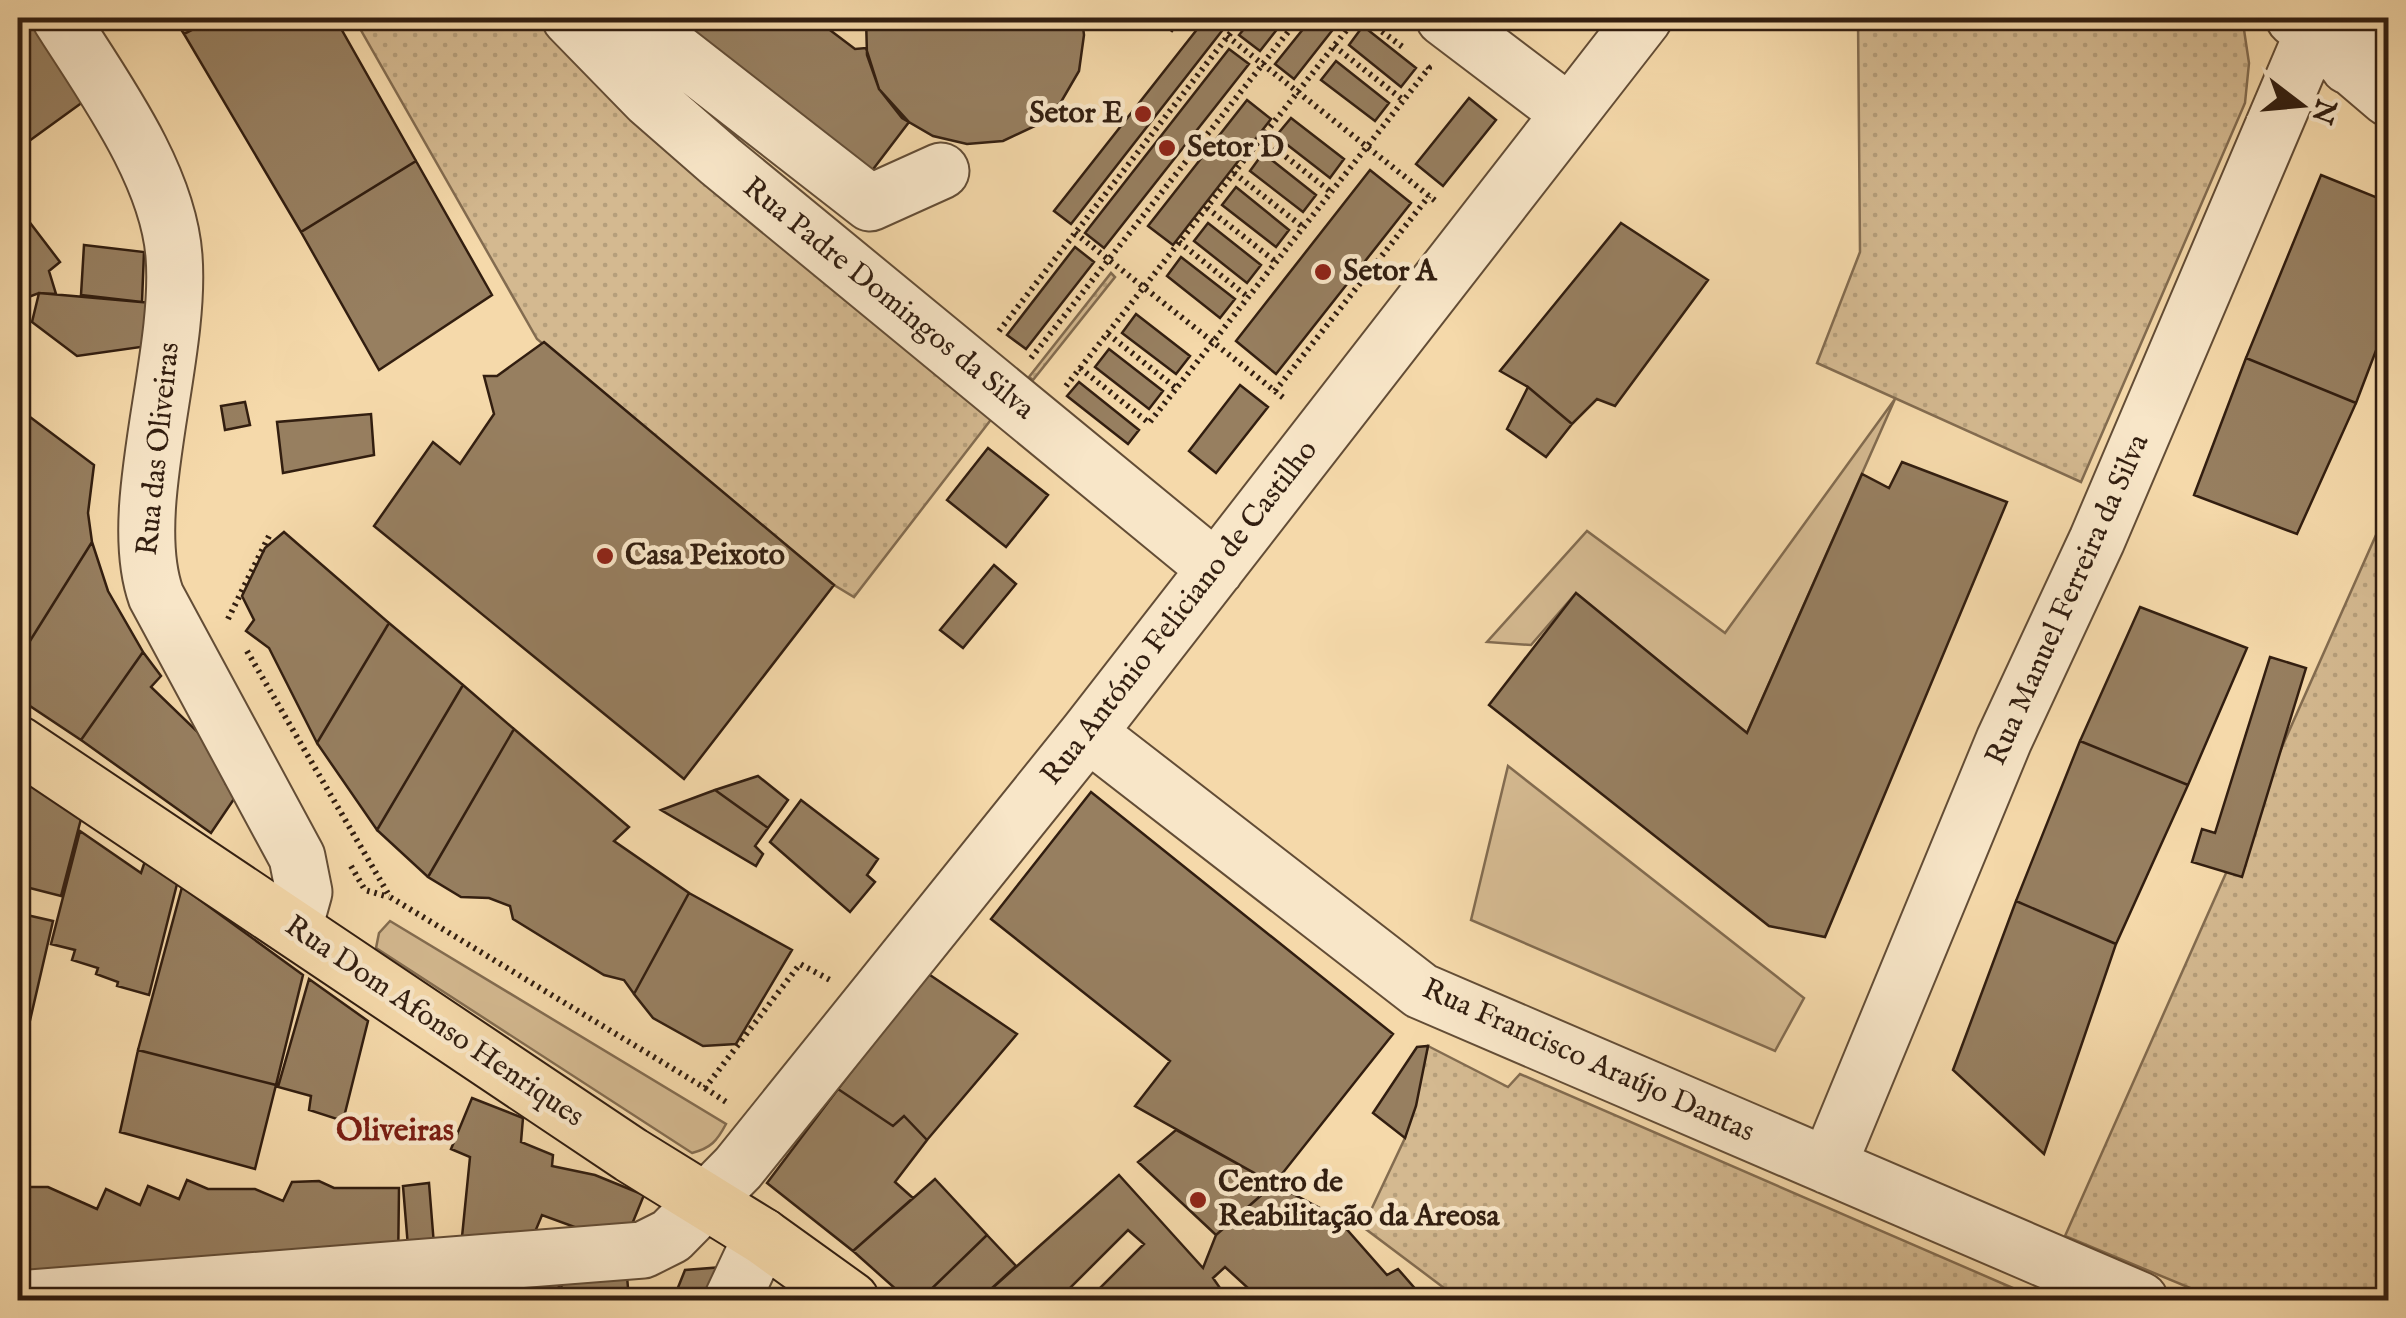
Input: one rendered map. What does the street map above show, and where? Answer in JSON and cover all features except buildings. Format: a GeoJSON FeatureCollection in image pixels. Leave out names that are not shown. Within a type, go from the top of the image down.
{"type":"FeatureCollection","features":[{"type":"Feature","properties":{"kind":"main road","name":"Rua Dom Afonso Henriques"},"geometry":{"type":"LineString","coordinates":[[18,744],[762,1236],[851,1300]]}},
{"type":"Feature","properties":{"kind":"street","name":"Rua das Oliveiras"},"geometry":{"type":"LineString","coordinates":[[60,18],[120,112],[166,210],[174,254],[175,296],[150,497],[146,570],[156,596],[296,857],[304,892],[294,928]]}},
{"type":"Feature","properties":{"kind":"street","name":"Rua Padre Domingos da Silva"},"geometry":{"type":"LineString","coordinates":[[570,18],[649,99],[720,161],[1014,386],[1216,569]]}},
{"type":"Feature","properties":{"kind":"street"},"geometry":{"type":"LineString","coordinates":[[646,18],[648,30],[870,203],[941,171]]}},
{"type":"Feature","properties":{"kind":"street"},"geometry":{"type":"LineString","coordinates":[[1444,18],[1568,112]]}},
{"type":"Feature","properties":{"kind":"street","name":"Rua António Feliciano de Castilho"},"geometry":{"type":"LineString","coordinates":[[708,1203],[1088,732],[1644,18]]}},
{"type":"Feature","properties":{"kind":"street","name":"Rua Manuel Ferreira da Silva"},"geometry":{"type":"LineString","coordinates":[[1828,1166],[1951,864],[2097,540],[2336,54],[2370,18]]}},
{"type":"Feature","properties":{"kind":"street"},"geometry":{"type":"LineString","coordinates":[[720,161],[755,116]]}},
{"type":"Feature","properties":{"kind":"street","name":"Rua Francisco Araújo Dantas"},"geometry":{"type":"LineString","coordinates":[[1088,732],[1421,991],[2140,1300]]}},
{"type":"Feature","properties":{"kind":"street"},"geometry":{"type":"LineString","coordinates":[[18,1299],[644,1250],[671,1236],[708,1203]]}},
{"type":"Feature","properties":{"kind":"street"},"geometry":{"type":"LineString","coordinates":[[732,1300],[762,1236]]}},
{"type":"Feature","properties":{"kind":"path"},"geometry":{"type":"LineString","coordinates":[[1014,386],[994,338],[1242,18]]}},
{"type":"Feature","properties":{"kind":"path"},"geometry":{"type":"LineString","coordinates":[[1014,386],[1299,18]]}},
{"type":"Feature","properties":{"kind":"path"},"geometry":{"type":"LineString","coordinates":[[1014,386],[1080,368],[1356,18]]}},
{"type":"Feature","properties":{"kind":"path"},"geometry":{"type":"LineString","coordinates":[[1080,368],[1150,423],[1428,68],[1364,18]]}},
{"type":"Feature","properties":{"kind":"path"},"geometry":{"type":"LineString","coordinates":[[1227,36],[1447,210]]}},
{"type":"Feature","properties":{"kind":"path"},"geometry":{"type":"LineString","coordinates":[[1334,46],[1402,100]]}},
{"type":"Feature","properties":{"kind":"path"},"geometry":{"type":"LineString","coordinates":[[1262,138],[1331,192]]}},
{"type":"Feature","properties":{"kind":"path"},"geometry":{"type":"LineString","coordinates":[[1234,173],[1304,227]]}},
{"type":"Feature","properties":{"kind":"path"},"geometry":{"type":"LineString","coordinates":[[1274,391],[1429,196]]}},
{"type":"Feature","properties":{"kind":"path"},"geometry":{"type":"LineString","coordinates":[[1207,208],[1276,262]]}},
{"type":"Feature","properties":{"kind":"path"},"geometry":{"type":"LineString","coordinates":[[1075,234],[1292,406],[1299,398]]}},
{"type":"Feature","properties":{"kind":"path"},"geometry":{"type":"LineString","coordinates":[[1179,242],[1248,297]]}},
{"type":"Feature","properties":{"kind":"path"},"geometry":{"type":"LineString","coordinates":[[1108,334],[1176,388]]}},
{"type":"Feature","properties":{"kind":"path"},"geometry":{"type":"LineString","coordinates":[[269,536],[227,617],[390,898],[705,1088],[800,964],[870,1002]]}},
{"type":"Feature","properties":{"kind":"shaded area"},"geometry":{"type":"Polygon","coordinates":[[[354,18],[534,18],[715,189],[993,417],[854,597],[834,585],[537,339],[354,18]]]}},
{"type":"Feature","properties":{"kind":"shaded area"},"geometry":{"type":"Polygon","coordinates":[[[1858,18],[2239,18],[2243,23],[2249,63],[2245,103],[2081,482],[1817,363],[1860,252],[1858,18]]]}},
{"type":"Feature","properties":{"kind":"shaded area"},"geometry":{"type":"Polygon","coordinates":[[[1111,273],[1115,277],[1033,380],[1029,377],[1111,273]]]}},
{"type":"Feature","properties":{"kind":"shaded area"},"geometry":{"type":"Polygon","coordinates":[[[1895,399],[1747,733],[1576,593],[1531,645],[1487,642],[1587,531],[1725,633],[1895,399]]]}},
{"type":"Feature","properties":{"kind":"shaded area"},"geometry":{"type":"Polygon","coordinates":[[[2388,508],[2388,1300],[2219,1300],[2065,1236],[2388,508]]]}},
{"type":"Feature","properties":{"kind":"shaded area"},"geometry":{"type":"Polygon","coordinates":[[[1508,766],[1804,998],[1775,1051],[1471,920],[1508,766]]]}},
{"type":"Feature","properties":{"kind":"shaded area"},"geometry":{"type":"Polygon","coordinates":[[[390,921],[726,1124],[720,1135],[709,1146],[692,1153],[376,948],[379,933],[390,921]]]}},
{"type":"Feature","properties":{"kind":"shaded area"},"geometry":{"type":"Polygon","coordinates":[[[1428,1046],[1508,1087],[1520,1074],[2029,1295],[2027,1300],[1460,1300],[1363,1227],[1405,1138],[1428,1046]]]}},
{"type":"Feature","properties":{"kind":"place","name":"Setor E"},"geometry":{"type":"Point","coordinates":[1143,114]}},
{"type":"Feature","properties":{"kind":"place","name":"Setor D"},"geometry":{"type":"Point","coordinates":[1167,148]}},
{"type":"Feature","properties":{"kind":"place","name":"Setor A"},"geometry":{"type":"Point","coordinates":[1323,272]}},
{"type":"Feature","properties":{"kind":"place","name":"Casa Peixoto"},"geometry":{"type":"Point","coordinates":[605,556]}},
{"type":"Feature","properties":{"kind":"place","name":"Centro de Reabilitação da Areosa"},"geometry":{"type":"Point","coordinates":[1198,1200]}},
{"type":"Feature","properties":{"kind":"district","name":"Oliveiras"},"geometry":{"type":"Point","coordinates":[395,1131]}}]}
